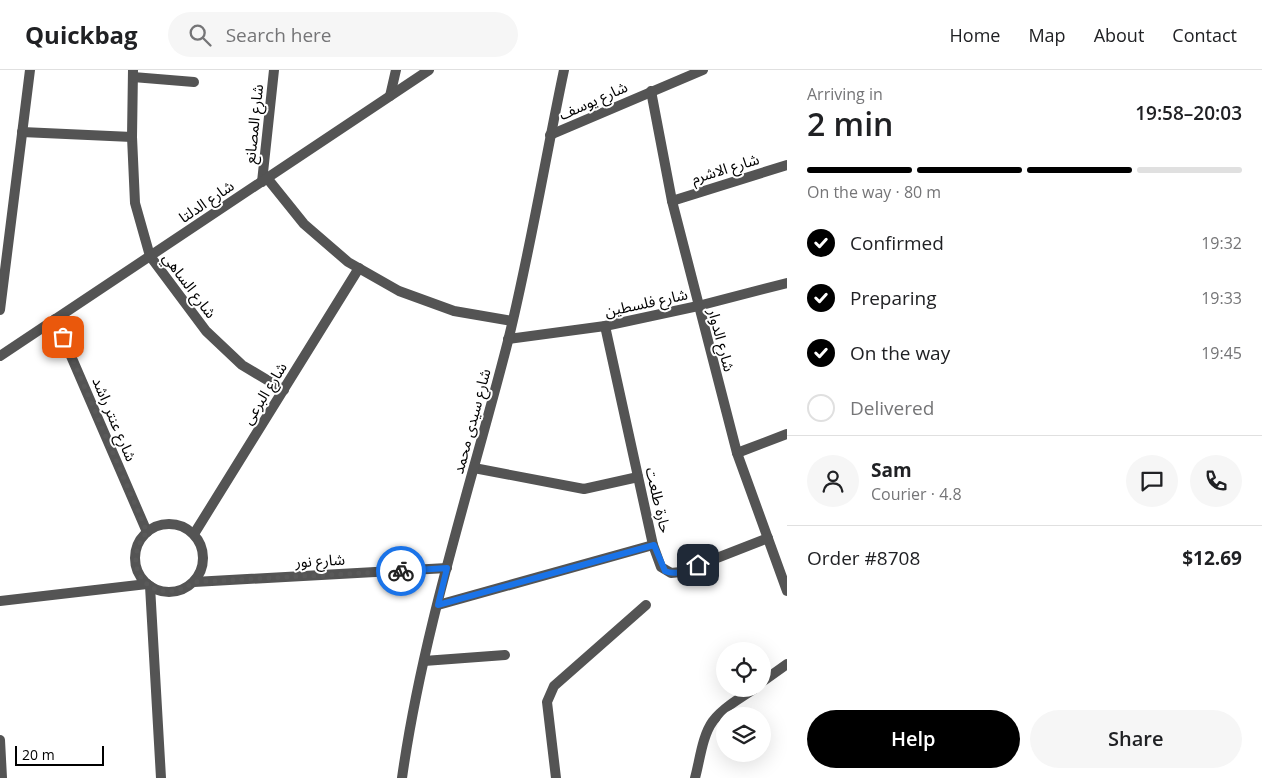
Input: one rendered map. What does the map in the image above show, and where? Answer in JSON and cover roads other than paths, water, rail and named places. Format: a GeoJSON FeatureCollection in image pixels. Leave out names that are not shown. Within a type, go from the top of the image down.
{"type":"FeatureCollection","features":[{"type":"Feature","properties":{"kind":"street"},"geometry":{"type":"LineString","coordinates":[[0,310],[30,70]]}},
{"type":"Feature","properties":{"kind":"street","name":"شارع المصانع"},"geometry":{"type":"LineString","coordinates":[[264,180],[274,70]]}},
{"type":"Feature","properties":{"kind":"street"},"geometry":{"type":"LineString","coordinates":[[390,96],[396,70]]}},
{"type":"Feature","properties":{"kind":"street","name":"شارع الدلتا"},"geometry":{"type":"LineString","coordinates":[[0,356],[429,70]]}},
{"type":"Feature","properties":{"kind":"street","name":"شارع سيدى محمد"},"geometry":{"type":"LineString","coordinates":[[402,778],[409,731],[424,661],[508,339],[564,70]]}},
{"type":"Feature","properties":{"kind":"street","name":"شارع يوسف"},"geometry":{"type":"LineString","coordinates":[[550,135],[703,70]]}},
{"type":"Feature","properties":{"kind":"street"},"geometry":{"type":"LineString","coordinates":[[133,73],[194,82]]}},
{"type":"Feature","properties":{"kind":"street","name":"شارع الساهي"},"geometry":{"type":"LineString","coordinates":[[133,73],[132,137],[136,203],[150,256],[206,331],[242,365],[284,390]]}},
{"type":"Feature","properties":{"kind":"street","name":"شارع الدوار"},"geometry":{"type":"LineString","coordinates":[[651,91],[672,201],[737,453],[787,590]]}},
{"type":"Feature","properties":{"kind":"street"},"geometry":{"type":"LineString","coordinates":[[22,132],[132,137]]}},
{"type":"Feature","properties":{"kind":"street","name":"شارع الاشرم"},"geometry":{"type":"LineString","coordinates":[[672,201],[787,165]]}},
{"type":"Feature","properties":{"kind":"street"},"geometry":{"type":"LineString","coordinates":[[264,180],[304,224],[348,262],[399,291],[454,311],[512,321]]}},
{"type":"Feature","properties":{"kind":"street","name":"شارع البرعى"},"geometry":{"type":"LineString","coordinates":[[194,534],[359,268]]}},
{"type":"Feature","properties":{"kind":"street","name":"شارع فلسطين"},"geometry":{"type":"LineString","coordinates":[[508,339],[605,326],[698,306],[787,283]]}},
{"type":"Feature","properties":{"kind":"street","name":"شارع عنتر راشد"},"geometry":{"type":"LineString","coordinates":[[55,319],[147,532]]}},
{"type":"Feature","properties":{"kind":"street","name":"حارة طلعت"},"geometry":{"type":"LineString","coordinates":[[605,326],[638,477],[661,568],[671,574],[681,572],[768,538]]}},
{"type":"Feature","properties":{"kind":"street"},"geometry":{"type":"LineString","coordinates":[[737,453],[787,434]]}},
{"type":"Feature","properties":{"kind":"street"},"geometry":{"type":"LineString","coordinates":[[474,468],[584,489],[638,477]]}},
{"type":"Feature","properties":{"kind":"street"},"geometry":{"type":"LineString","coordinates":[[176,524],[194,534],[201,545],[204,558],[201,571],[194,582],[184,589],[173,592],[161,591],[148,585],[139,575],[135,564],[138,546],[147,532],[156,526],[176,524]]}},
{"type":"Feature","properties":{"kind":"street"},"geometry":{"type":"LineString","coordinates":[[438,605],[654,545]]}},
{"type":"Feature","properties":{"kind":"street","name":"شارع نور"},"geometry":{"type":"LineString","coordinates":[[194,582],[447,568]]}},
{"type":"Feature","properties":{"kind":"street"},"geometry":{"type":"LineString","coordinates":[[0,601],[148,585]]}},
{"type":"Feature","properties":{"kind":"street"},"geometry":{"type":"LineString","coordinates":[[148,585],[161,778]]}},
{"type":"Feature","properties":{"kind":"street"},"geometry":{"type":"LineString","coordinates":[[556,778],[547,702],[549,693],[554,686],[646,606]]}},
{"type":"Feature","properties":{"kind":"street"},"geometry":{"type":"LineString","coordinates":[[424,661],[505,655]]}},
{"type":"Feature","properties":{"kind":"street"},"geometry":{"type":"LineString","coordinates":[[771,676],[787,664]]}},
{"type":"Feature","properties":{"kind":"street"},"geometry":{"type":"LineString","coordinates":[[695,778],[706,737],[713,722],[723,711],[743,697]]}},
{"type":"Feature","properties":{"kind":"street"},"geometry":{"type":"LineString","coordinates":[[0,740],[2,778]]}}]}
